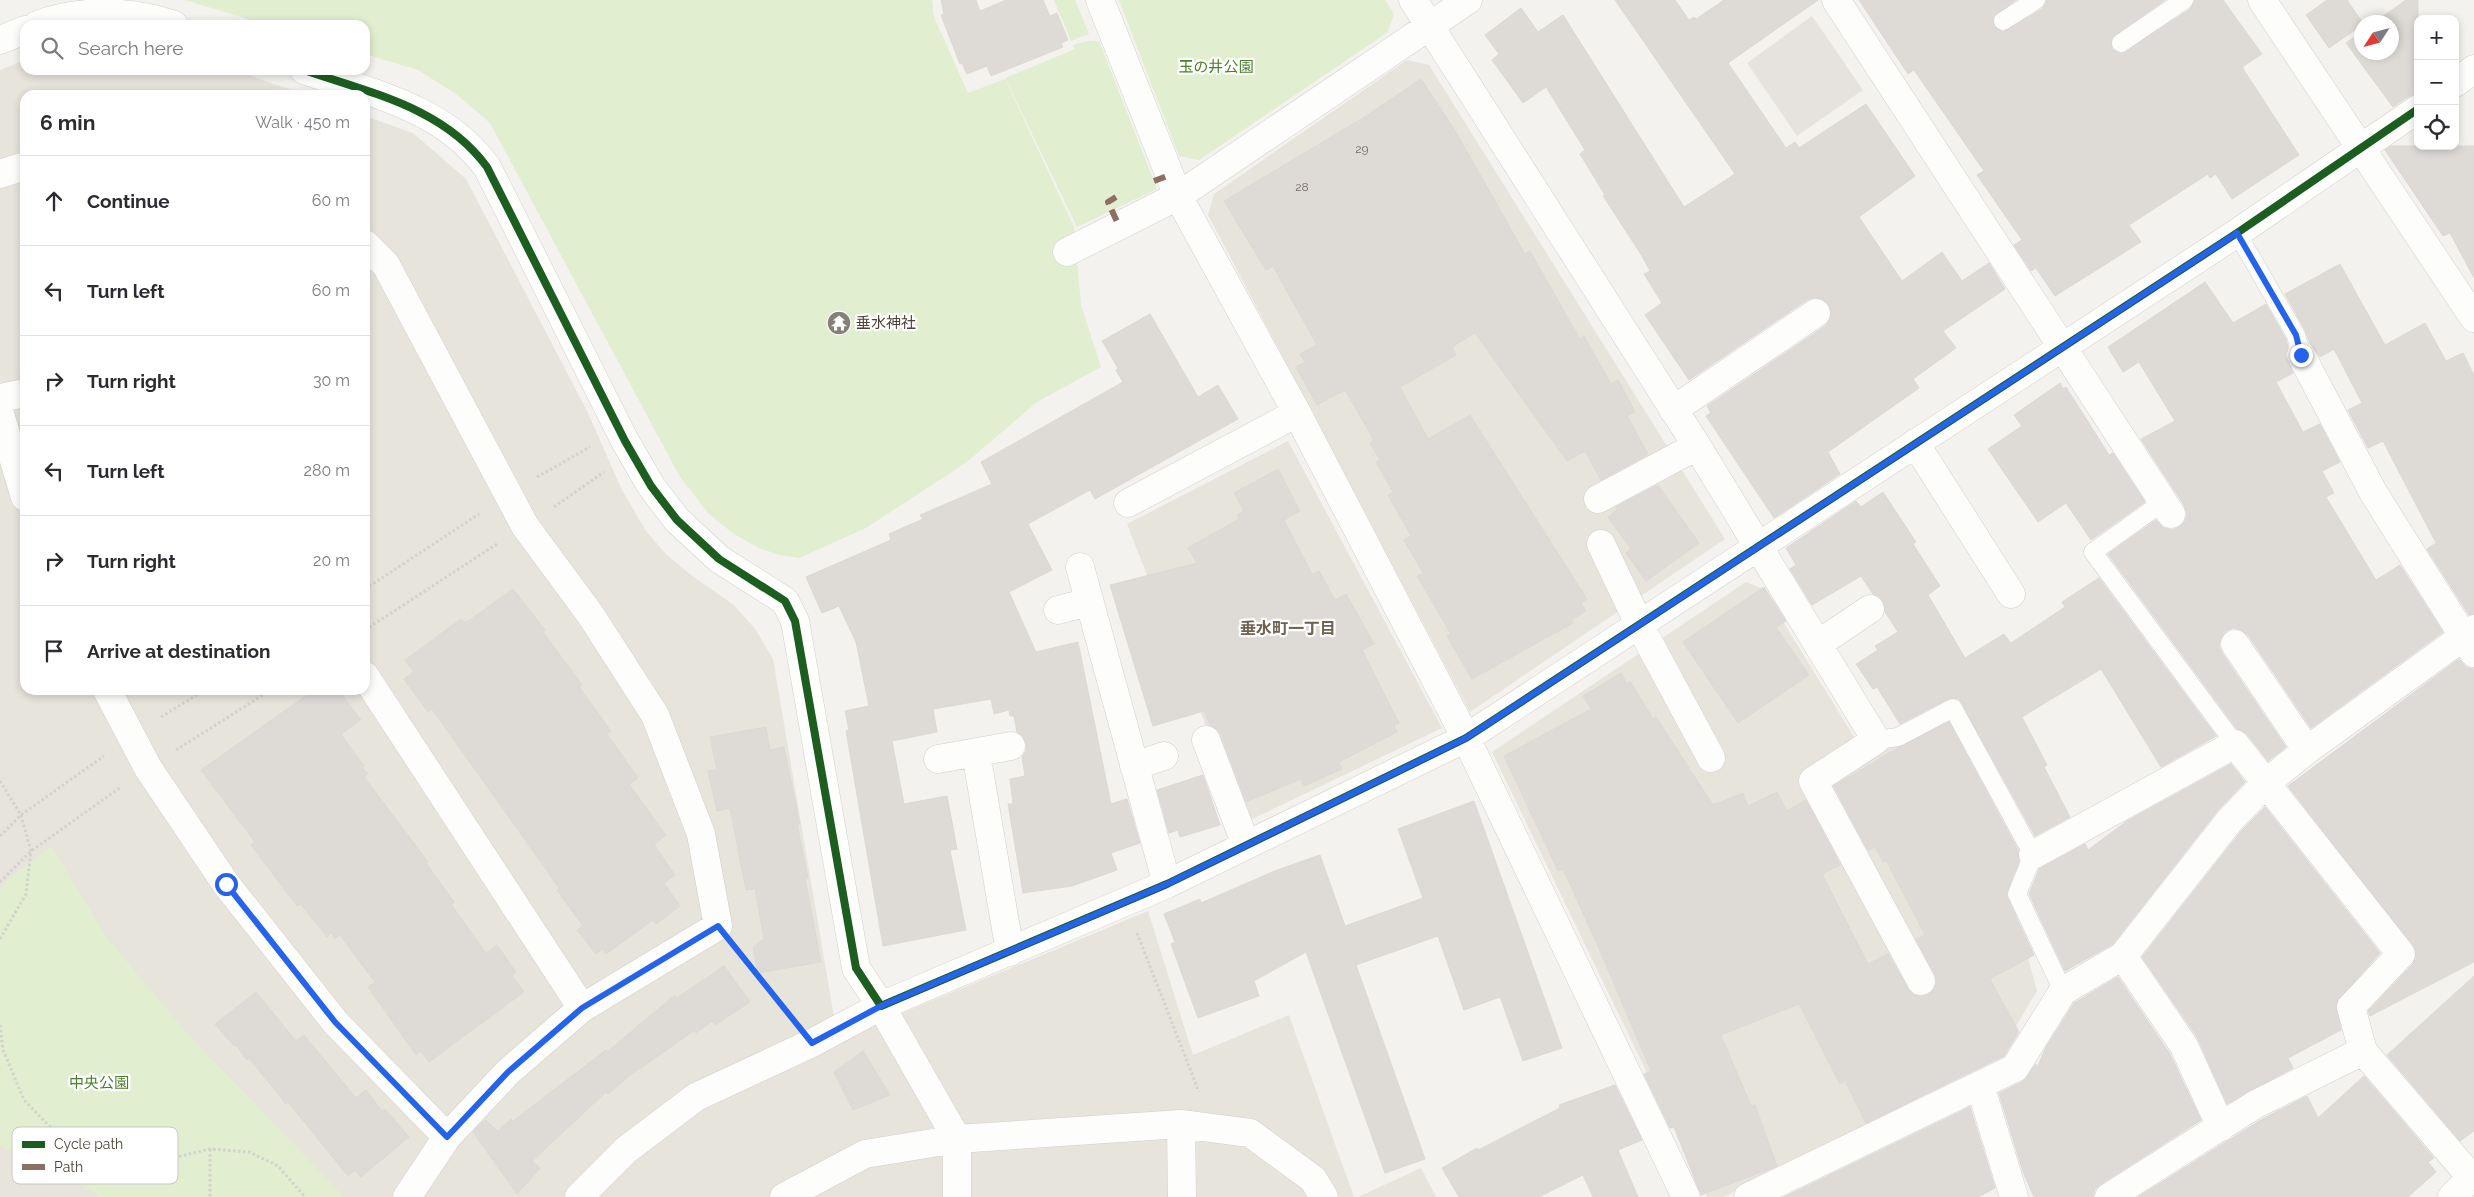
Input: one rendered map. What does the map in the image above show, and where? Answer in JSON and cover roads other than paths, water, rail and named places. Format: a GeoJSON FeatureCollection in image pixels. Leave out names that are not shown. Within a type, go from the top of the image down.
{"type":"FeatureCollection","features":[{"type":"Feature","properties":{"kind":"street"},"geometry":{"type":"LineString","coordinates":[[1100,0],[1178,196],[1297,413],[1466,738],[1686,1197]]}},
{"type":"Feature","properties":{"kind":"street"},"geometry":{"type":"LineString","coordinates":[[1413,0],[1759,546],[1876,740],[1814,782],[1921,980]]}},
{"type":"Feature","properties":{"kind":"street"},"geometry":{"type":"LineString","coordinates":[[1067,252],[1178,196],[1468,0]]}},
{"type":"Feature","properties":{"kind":"street"},"geometry":{"type":"LineString","coordinates":[[1836,0],[2167,508]]}},
{"type":"Feature","properties":{"kind":"street"},"geometry":{"type":"LineString","coordinates":[[2262,0],[2474,318]]}},
{"type":"Feature","properties":{"kind":"street"},"geometry":{"type":"LineString","coordinates":[[55,20],[99,14],[160,20]]}},
{"type":"Feature","properties":{"kind":"street"},"geometry":{"type":"LineString","coordinates":[[0,40],[20,32]]}},
{"type":"Feature","properties":{"kind":"street"},"geometry":{"type":"LineString","coordinates":[[2459,80],[2474,69]]}},
{"type":"Feature","properties":{"kind":"street"},"geometry":{"type":"LineString","coordinates":[[318,75],[360,90]]}},
{"type":"Feature","properties":{"kind":"street"},"geometry":{"type":"LineString","coordinates":[[370,93],[425,113],[454,132],[480,157],[625,441],[651,486],[677,520],[719,559],[785,601],[795,621],[856,968],[881,1006],[958,1139],[957,1197]]}},
{"type":"Feature","properties":{"kind":"street"},"geometry":{"type":"LineString","coordinates":[[579,1197],[626,1150],[696,1097],[812,1043],[881,1006],[1167,884],[1466,738],[1640,626],[1915,443],[2237,233],[2414,112]]}},
{"type":"Feature","properties":{"kind":"street"},"geometry":{"type":"LineString","coordinates":[[0,174],[20,168]]}},
{"type":"Feature","properties":{"kind":"street"},"geometry":{"type":"LineString","coordinates":[[370,249],[386,265],[525,526],[590,614],[655,715],[701,834],[718,926],[582,1008],[508,1072],[447,1137],[407,1197]]}},
{"type":"Feature","properties":{"kind":"street"},"geometry":{"type":"LineString","coordinates":[[1673,410],[1816,313]]}},
{"type":"Feature","properties":{"kind":"street"},"geometry":{"type":"LineString","coordinates":[[1748,1197],[2015,1068],[2063,991],[2122,956],[2230,820],[2266,782],[2307,750],[2470,640],[2373,492],[2301,355]]}},
{"type":"Feature","properties":{"kind":"street"},"geometry":{"type":"LineString","coordinates":[[0,398],[20,394]]}},
{"type":"Feature","properties":{"kind":"street"},"geometry":{"type":"LineString","coordinates":[[1128,503],[1297,413]]}},
{"type":"Feature","properties":{"kind":"street"},"geometry":{"type":"LineString","coordinates":[[0,414],[20,480]]}},
{"type":"Feature","properties":{"kind":"street"},"geometry":{"type":"LineString","coordinates":[[1915,443],[2011,594]]}},
{"type":"Feature","properties":{"kind":"street"},"geometry":{"type":"LineString","coordinates":[[1598,499],[1696,446]]}},
{"type":"Feature","properties":{"kind":"street"},"geometry":{"type":"LineString","coordinates":[[1601,544],[1640,626],[1712,758]]}},
{"type":"Feature","properties":{"kind":"street"},"geometry":{"type":"LineString","coordinates":[[1080,567],[1167,884]]}},
{"type":"Feature","properties":{"kind":"street"},"geometry":{"type":"LineString","coordinates":[[1058,610],[1089,602]]}},
{"type":"Feature","properties":{"kind":"street"},"geometry":{"type":"LineString","coordinates":[[1818,644],[1870,609]]}},
{"type":"Feature","properties":{"kind":"street"},"geometry":{"type":"LineString","coordinates":[[2235,644],[2307,750]]}},
{"type":"Feature","properties":{"kind":"street"},"geometry":{"type":"LineString","coordinates":[[370,684],[582,1008]]}},
{"type":"Feature","properties":{"kind":"street"},"geometry":{"type":"LineString","coordinates":[[110,695],[148,768],[226,884],[335,1022],[447,1137]]}},
{"type":"Feature","properties":{"kind":"street"},"geometry":{"type":"LineString","coordinates":[[1206,740],[1246,845]]}},
{"type":"Feature","properties":{"kind":"street"},"geometry":{"type":"LineString","coordinates":[[2033,855],[2235,744],[2401,954],[2351,1007],[2362,1052],[2472,1176],[2452,1197]]}},
{"type":"Feature","properties":{"kind":"street"},"geometry":{"type":"LineString","coordinates":[[938,759],[1011,746]]}},
{"type":"Feature","properties":{"kind":"street"},"geometry":{"type":"LineString","coordinates":[[976,753],[1010,952]]}},
{"type":"Feature","properties":{"kind":"street"},"geometry":{"type":"LineString","coordinates":[[1134,766],[1164,756]]}},
{"type":"Feature","properties":{"kind":"street"},"geometry":{"type":"LineString","coordinates":[[2122,956],[2184,1046],[2221,1127]]}},
{"type":"Feature","properties":{"kind":"street"},"geometry":{"type":"LineString","coordinates":[[2109,1197],[2256,1104],[2362,1052]]}},
{"type":"Feature","properties":{"kind":"street"},"geometry":{"type":"LineString","coordinates":[[1980,1085],[2014,1197]]}},
{"type":"Feature","properties":{"kind":"street"},"geometry":{"type":"LineString","coordinates":[[1181,1124],[1182,1197]]}},
{"type":"Feature","properties":{"kind":"street"},"geometry":{"type":"LineString","coordinates":[[784,1197],[865,1154],[958,1139],[1181,1124],[1250,1133],[1312,1179],[1324,1197]]}},
{"type":"Feature","properties":{"kind":"lane"},"geometry":{"type":"LineString","coordinates":[[2003,21],[2034,0]]}},
{"type":"Feature","properties":{"kind":"lane"},"geometry":{"type":"LineString","coordinates":[[2121,43],[2184,0]]}},
{"type":"Feature","properties":{"kind":"lane"},"geometry":{"type":"LineString","coordinates":[[2237,233],[2296,335],[2301,355]]}},
{"type":"Feature","properties":{"kind":"lane"},"geometry":{"type":"LineString","coordinates":[[2167,508],[2094,552],[2235,744]]}},
{"type":"Feature","properties":{"kind":"lane"},"geometry":{"type":"LineString","coordinates":[[1876,740],[1898,737],[1953,708],[2033,855],[2017,894],[2063,991]]}},
{"type":"Feature","properties":{"kind":"place","name":"垂水神社"},"geometry":{"type":"Point","coordinates":[839,323]}},
{"type":"Feature","properties":{"kind":"district","name":"垂水町一丁目"},"geometry":{"type":"Point","coordinates":[1288,628]}},
{"type":"Feature","properties":{"kind":"park label","name":"玉の井公園"},"geometry":{"type":"Point","coordinates":[1216,67]}},
{"type":"Feature","properties":{"kind":"park label","name":"中央公園"},"geometry":{"type":"Point","coordinates":[99,1083]}}]}
